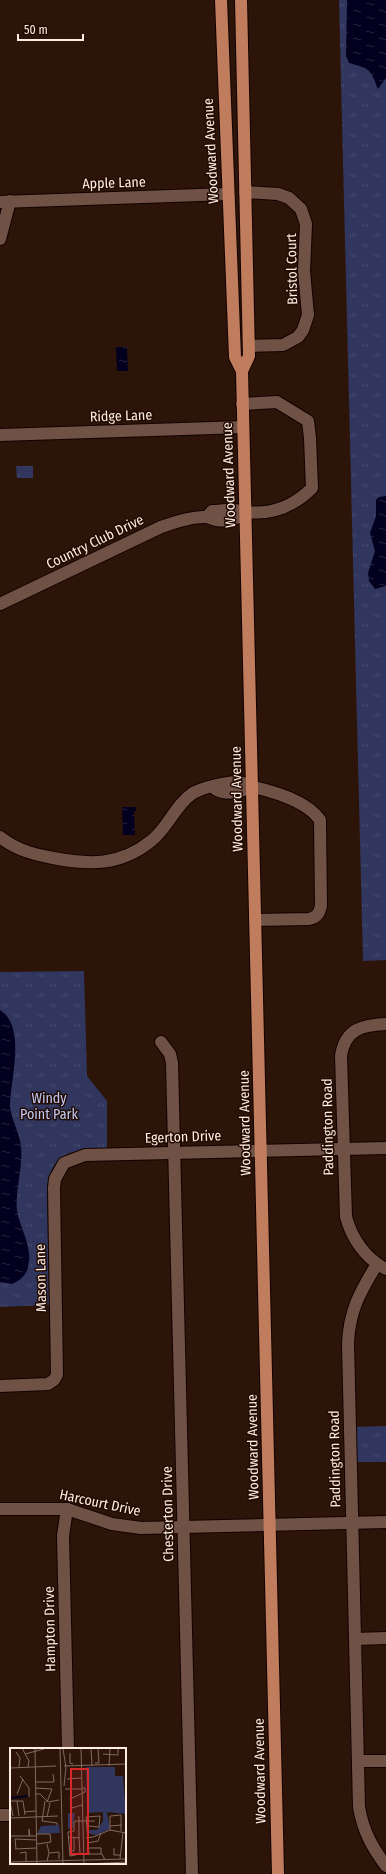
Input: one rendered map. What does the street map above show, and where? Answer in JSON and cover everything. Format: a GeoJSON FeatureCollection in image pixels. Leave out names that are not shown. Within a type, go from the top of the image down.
{"type":"FeatureCollection","features":[{"type":"Feature","properties":{"kind":"main road","name":"Woodward Avenue"},"geometry":{"type":"LineString","coordinates":[[221,0],[235,357],[242,371]]}},
{"type":"Feature","properties":{"kind":"main road","name":"Woodward Avenue"},"geometry":{"type":"LineString","coordinates":[[241,0],[249,346],[249,356],[242,371],[242,404],[246,512],[278,1874]]}},
{"type":"Feature","properties":{"kind":"street","name":"Bristol Court"},"geometry":{"type":"LineString","coordinates":[[246,192],[278,194],[289,198],[301,209],[306,224],[304,271],[308,307],[306,323],[298,337],[284,345],[249,346]]}},
{"type":"Feature","properties":{"kind":"street","name":"Apple Lane"},"geometry":{"type":"LineString","coordinates":[[5,202],[228,194]]}},
{"type":"Feature","properties":{"kind":"street"},"geometry":{"type":"LineString","coordinates":[[0,239],[5,202]]}},
{"type":"Feature","properties":{"kind":"street","name":"Country Club Drive"},"geometry":{"type":"LineString","coordinates":[[0,604],[161,526],[192,518],[207,517],[212,511],[234,510],[246,512],[270,512],[302,498],[312,488],[308,420],[277,402],[242,404]]}},
{"type":"Feature","properties":{"kind":"street","name":"Ridge Lane"},"geometry":{"type":"LineString","coordinates":[[0,435],[243,427]]}},
{"type":"Feature","properties":{"kind":"street"},"geometry":{"type":"LineString","coordinates":[[0,837],[10,844],[32,854],[79,863],[104,862],[124,857],[137,851],[150,842],[159,834],[185,801],[192,794],[202,789],[213,787],[217,792],[240,793],[252,787],[280,794],[316,814],[320,820],[320,912],[316,917],[309,919],[255,920]]}},
{"type":"Feature","properties":{"kind":"street","name":"Paddington Road"},"geometry":{"type":"LineString","coordinates":[[386,1024],[368,1025],[349,1034],[342,1048],[341,1060],[345,1211],[348,1226],[356,1242],[381,1267],[359,1294],[351,1316],[349,1330],[352,1523],[358,1761],[361,1820],[367,1837],[386,1866]]}},
{"type":"Feature","properties":{"kind":"street","name":"Chesterton Drive"},"geometry":{"type":"LineString","coordinates":[[161,1042],[170,1054],[172,1063],[192,1874]]}},
{"type":"Feature","properties":{"kind":"street","name":"Egerton Drive"},"geometry":{"type":"LineString","coordinates":[[56,1175],[64,1162],[79,1156],[260,1150],[386,1148]]}},
{"type":"Feature","properties":{"kind":"street","name":"Mason Lane"},"geometry":{"type":"LineString","coordinates":[[0,1386],[41,1385],[54,1380],[58,1368],[54,1188],[56,1175]]}},
{"type":"Feature","properties":{"kind":"street","name":"Harcourt Drive"},"geometry":{"type":"LineString","coordinates":[[0,1509],[67,1509],[126,1527],[141,1528],[386,1522]]}},
{"type":"Feature","properties":{"kind":"street","name":"Hampton Drive"},"geometry":{"type":"LineString","coordinates":[[67,1509],[63,1536],[68,1748]]}},
{"type":"Feature","properties":{"kind":"street"},"geometry":{"type":"LineString","coordinates":[[355,1639],[386,1638]]}},
{"type":"Feature","properties":{"kind":"street"},"geometry":{"type":"LineString","coordinates":[[358,1761],[386,1761]]}},
{"type":"Feature","properties":{"kind":"green space"},"geometry":{"type":"Polygon","coordinates":[[[339,0],[386,0],[386,960],[363,961],[339,0]]]}},
{"type":"Feature","properties":{"kind":"green space"},"geometry":{"type":"Polygon","coordinates":[[[16,466],[33,466],[33,478],[17,478],[16,466]]]}},
{"type":"Feature","properties":{"kind":"green space","name":"Windy Point Park"},"geometry":{"type":"Polygon","coordinates":[[[84,971],[87,1076],[107,1101],[107,1149],[76,1151],[68,1154],[60,1158],[50,1174],[47,1186],[49,1305],[0,1307],[0,972],[84,971]]]}},
{"type":"Feature","properties":{"kind":"green space"},"geometry":{"type":"Polygon","coordinates":[[[386,1426],[386,1462],[356,1462],[355,1427],[386,1426]]]}},
{"type":"Feature","properties":{"kind":"water"},"geometry":{"type":"Polygon","coordinates":[[[347,0],[386,0],[386,78],[378,89],[371,73],[365,68],[349,63],[346,56],[347,0]]]}},
{"type":"Feature","properties":{"kind":"water"},"geometry":{"type":"Polygon","coordinates":[[[116,347],[127,347],[128,371],[117,371],[116,347]]]}},
{"type":"Feature","properties":{"kind":"water"},"geometry":{"type":"Polygon","coordinates":[[[386,496],[386,586],[375,589],[369,581],[368,573],[375,551],[370,533],[376,516],[376,500],[379,497],[386,496]]]}},
{"type":"Feature","properties":{"kind":"water"},"geometry":{"type":"Polygon","coordinates":[[[122,807],[136,807],[136,811],[134,811],[135,835],[123,835],[122,807]]]}},
{"type":"Feature","properties":{"kind":"water"},"geometry":{"type":"Polygon","coordinates":[[[0,1010],[8,1018],[13,1029],[15,1041],[10,1106],[21,1147],[17,1211],[27,1242],[29,1255],[26,1273],[22,1278],[12,1284],[0,1282],[0,1010]]]}}]}
